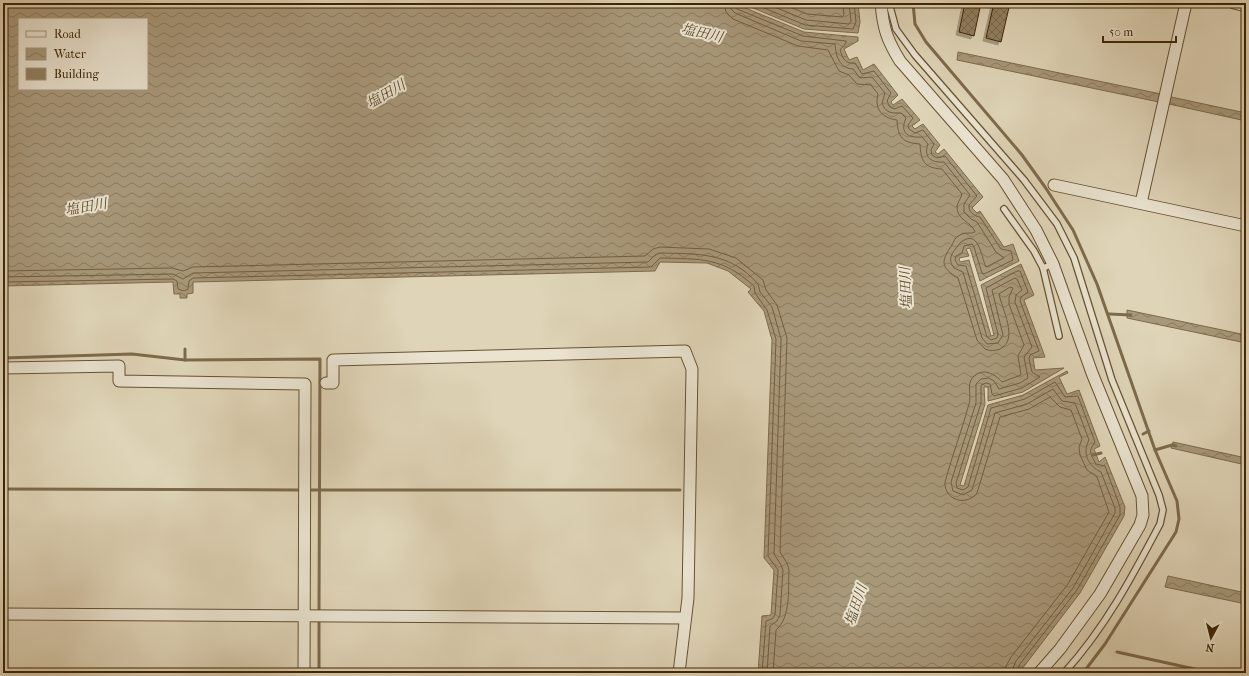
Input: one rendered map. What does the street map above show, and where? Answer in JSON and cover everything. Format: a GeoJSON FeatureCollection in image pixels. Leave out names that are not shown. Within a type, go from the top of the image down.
{"type":"FeatureCollection","features":[{"type":"Feature","properties":{"kind":"street"},"geometry":{"type":"LineString","coordinates":[[881,3],[882,22],[888,43],[900,61],[1003,179],[1036,230],[1048,266],[1142,496],[1144,505],[1140,525],[1100,594],[1060,649],[1039,673]]}},
{"type":"Feature","properties":{"kind":"street"},"geometry":{"type":"LineString","coordinates":[[1141,203],[1186,3]]}},
{"type":"Feature","properties":{"kind":"street"},"geometry":{"type":"LineString","coordinates":[[1234,3],[1246,6]]}},
{"type":"Feature","properties":{"kind":"street"},"geometry":{"type":"LineString","coordinates":[[1054,185],[1246,226]]}},
{"type":"Feature","properties":{"kind":"street"},"geometry":{"type":"LineString","coordinates":[[326,383],[333,383],[333,360],[685,350],[692,369],[688,598],[679,673]]}},
{"type":"Feature","properties":{"kind":"street"},"geometry":{"type":"LineString","coordinates":[[3,368],[119,366],[119,381],[305,384],[308,617],[304,673]]}},
{"type":"Feature","properties":{"kind":"street"},"geometry":{"type":"LineString","coordinates":[[3,614],[308,617],[685,618]]}},
{"type":"Feature","properties":{"kind":"lane"},"geometry":{"type":"LineString","coordinates":[[889,3],[896,29],[915,55],[1024,180],[1057,224],[1074,258],[1112,380],[1159,495],[1163,510],[1160,524],[1117,604],[1064,673]]}},
{"type":"Feature","properties":{"kind":"lane"},"geometry":{"type":"LineString","coordinates":[[1004,208],[1034,251],[1048,266],[1059,336]]}},
{"type":"Feature","properties":{"kind":"water","name":"塩田川"},"geometry":{"type":"Polygon","coordinates":[[[3,3],[739,3],[738,5],[804,32],[858,37],[858,41],[844,49],[849,60],[857,57],[863,70],[874,64],[898,95],[891,102],[893,105],[902,99],[920,120],[912,126],[915,129],[923,124],[940,145],[935,152],[938,154],[944,149],[983,197],[972,208],[977,213],[980,211],[1004,247],[1013,244],[1019,261],[980,281],[970,248],[966,249],[969,256],[959,258],[960,262],[969,260],[991,336],[994,335],[981,285],[1021,264],[1034,295],[1024,300],[1045,357],[1033,358],[1035,370],[1064,368],[1023,392],[988,401],[988,387],[984,387],[985,404],[960,485],[964,486],[988,405],[1023,395],[1067,371],[1068,373],[1059,377],[1067,394],[1079,390],[1100,446],[1094,449],[1099,462],[1105,457],[1125,507],[1124,516],[1080,593],[1019,673],[758,673],[762,616],[771,615],[774,570],[764,558],[772,340],[764,311],[748,292],[751,289],[728,271],[707,263],[660,262],[655,271],[193,282],[193,293],[187,294],[187,298],[180,298],[180,294],[174,294],[173,282],[3,286],[3,3]]]}},
{"type":"Feature","properties":{"kind":"water"},"geometry":{"type":"Polygon","coordinates":[[[741,3],[858,3],[860,22],[858,33],[804,29],[741,3]]]}},
{"type":"Feature","properties":{"kind":"water"},"geometry":{"type":"Polygon","coordinates":[[[958,52],[1161,94],[1159,102],[957,60],[958,52]]]}},
{"type":"Feature","properties":{"kind":"water"},"geometry":{"type":"Polygon","coordinates":[[[1171,97],[1246,113],[1246,121],[1169,104],[1171,97]]]}},
{"type":"Feature","properties":{"kind":"water"},"geometry":{"type":"Polygon","coordinates":[[[1127,310],[1246,335],[1246,343],[1127,318],[1127,310]]]}},
{"type":"Feature","properties":{"kind":"water"},"geometry":{"type":"Polygon","coordinates":[[[1173,442],[1246,458],[1246,465],[1171,448],[1173,442]]]}},
{"type":"Feature","properties":{"kind":"water"},"geometry":{"type":"Polygon","coordinates":[[[1168,576],[1246,593],[1246,604],[1165,587],[1168,576]]]}},
{"type":"Feature","properties":{"kind":"building"},"geometry":{"type":"Polygon","coordinates":[[[965,3],[981,3],[974,36],[959,32],[965,3]]]}},
{"type":"Feature","properties":{"kind":"building"},"geometry":{"type":"Polygon","coordinates":[[[994,3],[1010,3],[1001,42],[986,38],[994,3]]]}},
{"type":"Feature","properties":{"kind":"waterway"},"geometry":{"type":"LineString","coordinates":[[913,3],[915,24],[926,42],[1022,155],[1073,230],[1097,284],[1155,450],[1177,501],[1179,519],[1176,532],[1105,644],[1083,673]]}},
{"type":"Feature","properties":{"kind":"waterway"},"geometry":{"type":"LineString","coordinates":[[1109,314],[1131,315]]}},
{"type":"Feature","properties":{"kind":"waterway"},"geometry":{"type":"LineString","coordinates":[[185,349],[185,360],[320,359],[319,613]]}},
{"type":"Feature","properties":{"kind":"waterway"},"geometry":{"type":"LineString","coordinates":[[3,358],[132,354],[185,360]]}},
{"type":"Feature","properties":{"kind":"waterway"},"geometry":{"type":"LineString","coordinates":[[1143,434],[1149,431]]}},
{"type":"Feature","properties":{"kind":"waterway"},"geometry":{"type":"LineString","coordinates":[[1155,450],[1172,445],[1176,446]]}},
{"type":"Feature","properties":{"kind":"waterway"},"geometry":{"type":"LineString","coordinates":[[1093,455],[1101,453]]}},
{"type":"Feature","properties":{"kind":"waterway"},"geometry":{"type":"LineString","coordinates":[[3,489],[300,490]]}},
{"type":"Feature","properties":{"kind":"waterway"},"geometry":{"type":"LineString","coordinates":[[309,490],[680,490]]}},
{"type":"Feature","properties":{"kind":"waterway"},"geometry":{"type":"LineString","coordinates":[[319,619],[319,673]]}},
{"type":"Feature","properties":{"kind":"waterway"},"geometry":{"type":"LineString","coordinates":[[1117,652],[1213,673]]}}]}
